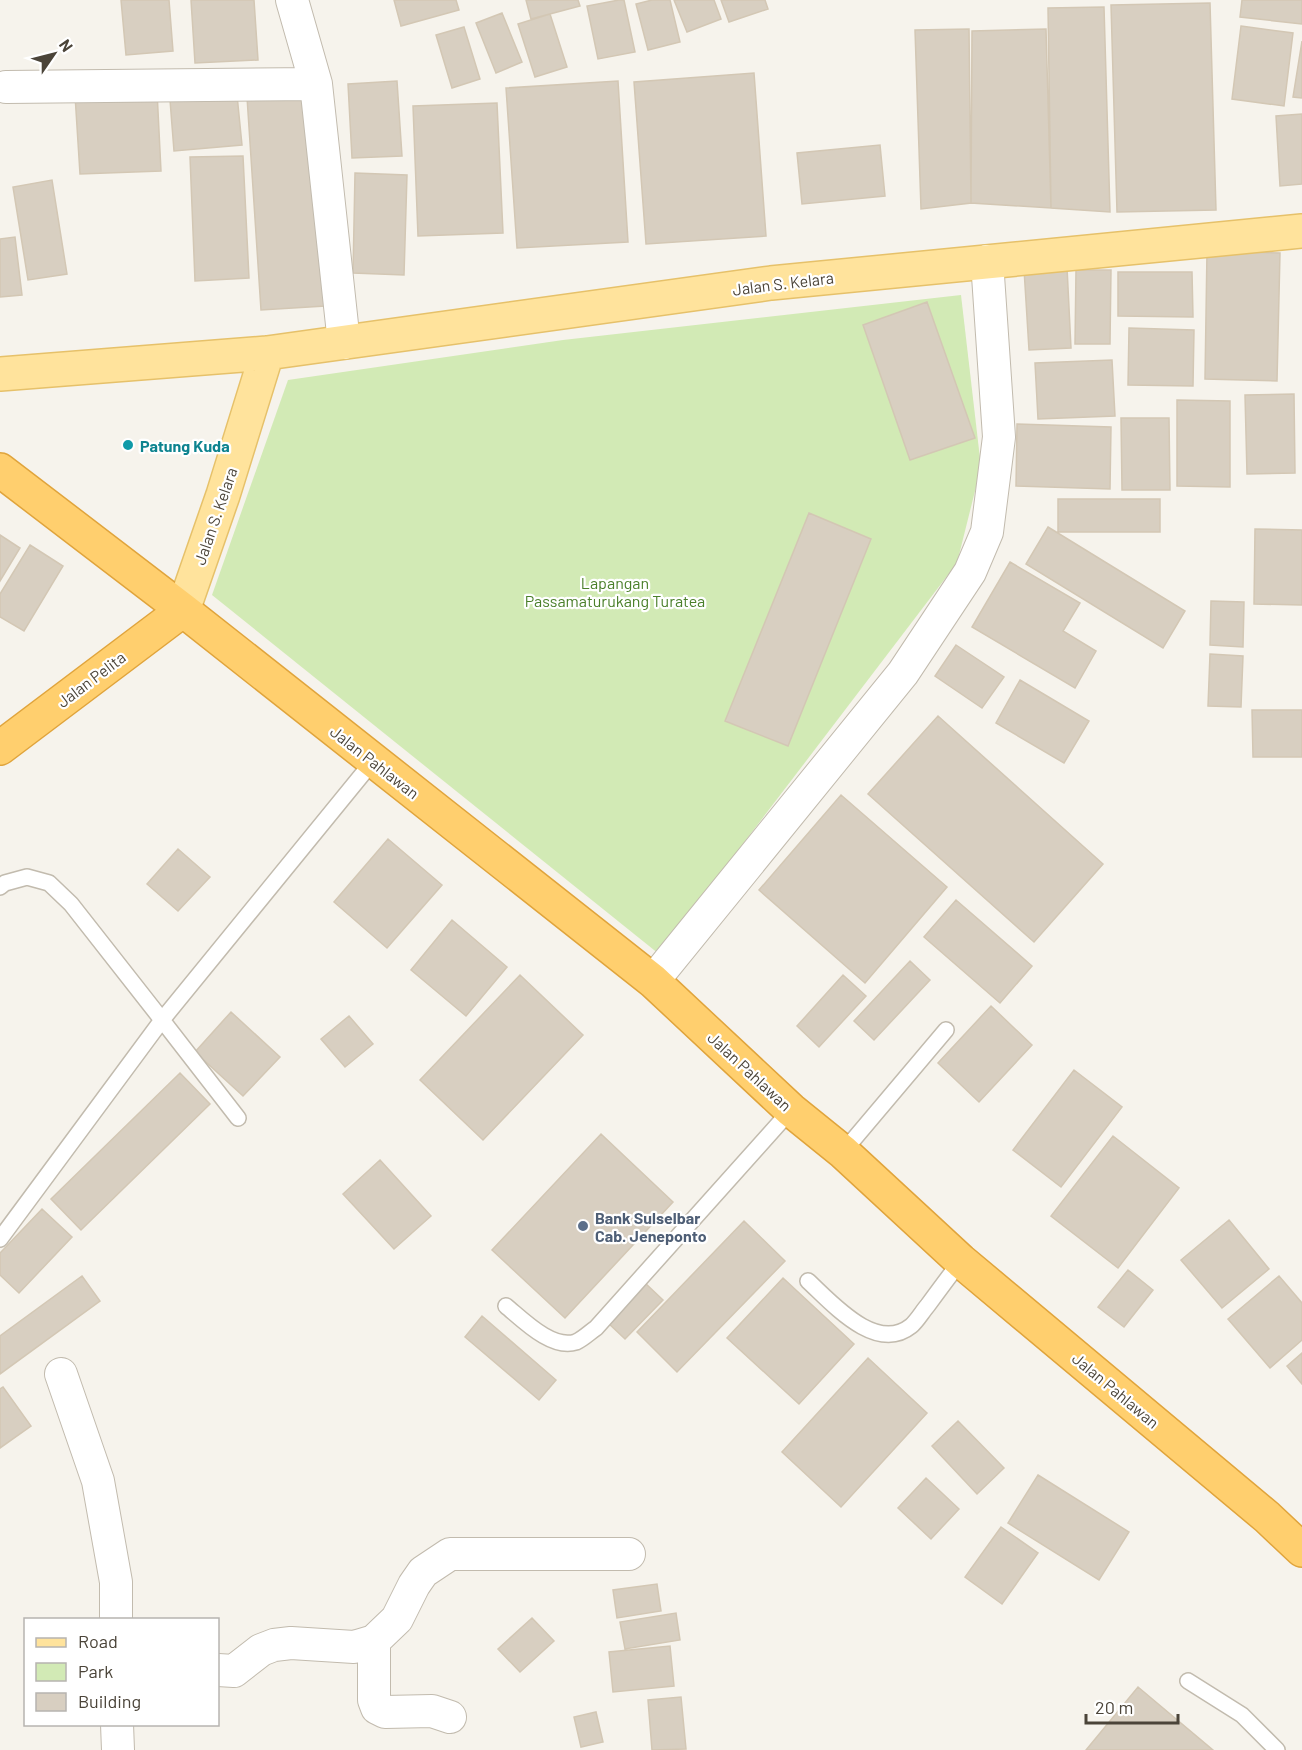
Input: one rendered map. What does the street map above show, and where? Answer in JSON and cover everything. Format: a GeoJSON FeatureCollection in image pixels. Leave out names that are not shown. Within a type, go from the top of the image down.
{"type":"FeatureCollection","features":[{"type":"Feature","properties":{"kind":"highway","name":"Jalan Pahlawan"},"geometry":{"type":"LineString","coordinates":[[0,470],[183,610],[653,981],[791,1110],[843,1152],[961,1261],[1267,1517],[1302,1550]]}},
{"type":"Feature","properties":{"kind":"highway","name":"Jalan Pelita"},"geometry":{"type":"LineString","coordinates":[[0,748],[183,610]]}},
{"type":"Feature","properties":{"kind":"main road","name":"Jalan S. Kelara"},"geometry":{"type":"LineString","coordinates":[[0,374],[267,353],[771,283],[1302,231]]}},
{"type":"Feature","properties":{"kind":"main road","name":"Jalan S. Kelara"},"geometry":{"type":"LineString","coordinates":[[183,610],[223,495],[267,353]]}},
{"type":"Feature","properties":{"kind":"street"},"geometry":{"type":"LineString","coordinates":[[292,0],[316,84],[344,343]]}},
{"type":"Feature","properties":{"kind":"street"},"geometry":{"type":"LineString","coordinates":[[6,87],[316,84]]}},
{"type":"Feature","properties":{"kind":"street"},"geometry":{"type":"LineString","coordinates":[[653,981],[903,673],[970,572],[987,532],[999,437],[987,261]]}},
{"type":"Feature","properties":{"kind":"street"},"geometry":{"type":"LineString","coordinates":[[61,1374],[98,1481],[116,1582],[116,1618]]}},
{"type":"Feature","properties":{"kind":"street"},"geometry":{"type":"LineString","coordinates":[[219,1670],[234,1671],[261,1650],[274,1645],[291,1643],[354,1647],[374,1641],[397,1619],[423,1572],[450,1554],[629,1554]]}},
{"type":"Feature","properties":{"kind":"street"},"geometry":{"type":"LineString","coordinates":[[374,1641],[374,1700],[377,1708],[385,1712],[432,1711],[450,1717]]}},
{"type":"Feature","properties":{"kind":"street"},"geometry":{"type":"LineString","coordinates":[[117,1726],[118,1750]]}},
{"type":"Feature","properties":{"kind":"lane"},"geometry":{"type":"LineString","coordinates":[[0,1239],[162,1020],[374,760]]}},
{"type":"Feature","properties":{"kind":"lane"},"geometry":{"type":"LineString","coordinates":[[0,887],[5,883],[27,877],[49,883],[71,904],[238,1118]]}},
{"type":"Feature","properties":{"kind":"lane"},"geometry":{"type":"LineString","coordinates":[[843,1152],[945,1030]]}},
{"type":"Feature","properties":{"kind":"lane"},"geometry":{"type":"LineString","coordinates":[[506,1306],[542,1335],[562,1343],[576,1342],[596,1328],[791,1110]]}},
{"type":"Feature","properties":{"kind":"lane"},"geometry":{"type":"LineString","coordinates":[[808,1281],[866,1329],[883,1336],[891,1335],[898,1334],[912,1326],[961,1261]]}},
{"type":"Feature","properties":{"kind":"lane"},"geometry":{"type":"LineString","coordinates":[[1188,1681],[1242,1715],[1277,1750]]}},
{"type":"Feature","properties":{"kind":"green space","name":"Lapangan Passamaturukang Turatea"},"geometry":{"type":"Polygon","coordinates":[[[961,295],[981,467],[957,563],[659,954],[212,595],[288,380],[563,340],[961,295]]]}},
{"type":"Feature","properties":{"kind":"building"},"geometry":{"type":"Polygon","coordinates":[[[121,0],[169,0],[173,51],[126,55],[121,0]]]}},
{"type":"Feature","properties":{"kind":"building"},"geometry":{"type":"Polygon","coordinates":[[[191,0],[254,0],[258,60],[195,63],[191,0]]]}},
{"type":"Feature","properties":{"kind":"building"},"geometry":{"type":"Polygon","coordinates":[[[394,0],[456,0],[459,10],[401,26],[394,0]]]}},
{"type":"Feature","properties":{"kind":"building"},"geometry":{"type":"Polygon","coordinates":[[[526,0],[578,0],[580,6],[531,19],[526,0]]]}},
{"type":"Feature","properties":{"kind":"building"},"geometry":{"type":"Polygon","coordinates":[[[624,0],[635,52],[598,59],[587,6],[624,0]]]}},
{"type":"Feature","properties":{"kind":"building"},"geometry":{"type":"Polygon","coordinates":[[[652,0],[670,0],[680,42],[648,50],[636,4],[652,0]]]}},
{"type":"Feature","properties":{"kind":"building"},"geometry":{"type":"Polygon","coordinates":[[[674,0],[714,0],[721,19],[687,32],[674,0]]]}},
{"type":"Feature","properties":{"kind":"building"},"geometry":{"type":"Polygon","coordinates":[[[721,0],[765,0],[768,9],[729,22],[721,0]]]}},
{"type":"Feature","properties":{"kind":"building"},"geometry":{"type":"Polygon","coordinates":[[[1242,0],[1302,0],[1302,24],[1240,17],[1242,0]]]}},
{"type":"Feature","properties":{"kind":"building"},"geometry":{"type":"Polygon","coordinates":[[[1210,3],[1216,210],[1117,212],[1111,5],[1210,3]]]}},
{"type":"Feature","properties":{"kind":"building"},"geometry":{"type":"Polygon","coordinates":[[[1104,7],[1110,212],[1051,208],[1048,8],[1104,7]]]}},
{"type":"Feature","properties":{"kind":"building"},"geometry":{"type":"Polygon","coordinates":[[[502,13],[522,62],[496,73],[476,23],[502,13]]]}},
{"type":"Feature","properties":{"kind":"building"},"geometry":{"type":"Polygon","coordinates":[[[550,14],[567,67],[535,77],[518,24],[550,14]]]}},
{"type":"Feature","properties":{"kind":"building"},"geometry":{"type":"Polygon","coordinates":[[[1241,26],[1293,33],[1284,106],[1232,99],[1241,26]]]}},
{"type":"Feature","properties":{"kind":"building"},"geometry":{"type":"Polygon","coordinates":[[[464,27],[480,79],[452,88],[436,35],[464,27]]]}},
{"type":"Feature","properties":{"kind":"building"},"geometry":{"type":"Polygon","coordinates":[[[969,29],[971,203],[921,209],[915,30],[969,29]]]}},
{"type":"Feature","properties":{"kind":"building"},"geometry":{"type":"Polygon","coordinates":[[[1046,29],[1051,208],[971,203],[972,31],[1046,29]]]}},
{"type":"Feature","properties":{"kind":"building"},"geometry":{"type":"Polygon","coordinates":[[[1302,41],[1302,98],[1293,97],[1302,41]]]}},
{"type":"Feature","properties":{"kind":"building"},"geometry":{"type":"Polygon","coordinates":[[[754,73],[766,236],[646,244],[634,82],[754,73]]]}},
{"type":"Feature","properties":{"kind":"building"},"geometry":{"type":"Polygon","coordinates":[[[397,81],[402,156],[352,158],[348,84],[397,81]]]}},
{"type":"Feature","properties":{"kind":"building"},"geometry":{"type":"Polygon","coordinates":[[[618,81],[628,242],[517,248],[506,88],[618,81]]]}},
{"type":"Feature","properties":{"kind":"building"},"geometry":{"type":"Polygon","coordinates":[[[157,91],[161,171],[80,174],[75,95],[157,91]]]}},
{"type":"Feature","properties":{"kind":"building"},"geometry":{"type":"Polygon","coordinates":[[[311,93],[325,306],[261,310],[247,97],[311,93]]]}},
{"type":"Feature","properties":{"kind":"building"},"geometry":{"type":"Polygon","coordinates":[[[237,95],[242,145],[174,151],[170,100],[237,95]]]}},
{"type":"Feature","properties":{"kind":"building"},"geometry":{"type":"Polygon","coordinates":[[[497,103],[503,233],[418,236],[413,106],[497,103]]]}},
{"type":"Feature","properties":{"kind":"building"},"geometry":{"type":"Polygon","coordinates":[[[1302,114],[1302,184],[1280,186],[1276,116],[1302,114]]]}},
{"type":"Feature","properties":{"kind":"building"},"geometry":{"type":"Polygon","coordinates":[[[880,145],[885,196],[802,204],[797,153],[880,145]]]}},
{"type":"Feature","properties":{"kind":"building"},"geometry":{"type":"Polygon","coordinates":[[[243,156],[249,278],[195,281],[190,157],[243,156]]]}},
{"type":"Feature","properties":{"kind":"building"},"geometry":{"type":"Polygon","coordinates":[[[355,173],[407,175],[404,275],[353,273],[355,173]]]}},
{"type":"Feature","properties":{"kind":"building"},"geometry":{"type":"Polygon","coordinates":[[[52,180],[67,274],[28,280],[13,187],[52,180]]]}},
{"type":"Feature","properties":{"kind":"building"},"geometry":{"type":"Polygon","coordinates":[[[15,237],[22,295],[0,297],[0,239],[15,237]]]}},
{"type":"Feature","properties":{"kind":"building"},"geometry":{"type":"Polygon","coordinates":[[[1207,251],[1280,253],[1277,381],[1205,379],[1207,251]]]}},
{"type":"Feature","properties":{"kind":"building"},"geometry":{"type":"Polygon","coordinates":[[[1067,267],[1071,348],[1029,350],[1024,269],[1067,267]]]}},
{"type":"Feature","properties":{"kind":"building"},"geometry":{"type":"Polygon","coordinates":[[[1076,270],[1111,270],[1110,344],[1075,344],[1076,270]]]}},
{"type":"Feature","properties":{"kind":"building"},"geometry":{"type":"Polygon","coordinates":[[[1118,272],[1192,272],[1193,317],[1118,316],[1118,272]]]}},
{"type":"Feature","properties":{"kind":"building"},"geometry":{"type":"Polygon","coordinates":[[[927,302],[975,438],[910,460],[863,325],[927,302]]]}},
{"type":"Feature","properties":{"kind":"building"},"geometry":{"type":"Polygon","coordinates":[[[1129,328],[1194,330],[1193,386],[1128,385],[1129,328]]]}},
{"type":"Feature","properties":{"kind":"building"},"geometry":{"type":"Polygon","coordinates":[[[1112,360],[1115,416],[1038,419],[1035,363],[1112,360]]]}},
{"type":"Feature","properties":{"kind":"building"},"geometry":{"type":"Polygon","coordinates":[[[1294,394],[1295,473],[1247,474],[1245,395],[1294,394]]]}},
{"type":"Feature","properties":{"kind":"building"},"geometry":{"type":"Polygon","coordinates":[[[1177,400],[1230,401],[1230,487],[1177,486],[1177,400]]]}},
{"type":"Feature","properties":{"kind":"building"},"geometry":{"type":"Polygon","coordinates":[[[1121,418],[1169,418],[1170,490],[1122,490],[1121,418]]]}},
{"type":"Feature","properties":{"kind":"building"},"geometry":{"type":"Polygon","coordinates":[[[1017,424],[1111,427],[1110,489],[1016,486],[1017,424]]]}},
{"type":"Feature","properties":{"kind":"building"},"geometry":{"type":"Polygon","coordinates":[[[1058,499],[1160,499],[1160,532],[1058,532],[1058,499]]]}},
{"type":"Feature","properties":{"kind":"building"},"geometry":{"type":"Polygon","coordinates":[[[809,513],[871,539],[788,746],[725,721],[809,513]]]}},
{"type":"Feature","properties":{"kind":"building"},"geometry":{"type":"Polygon","coordinates":[[[1048,527],[1185,611],[1163,648],[1026,564],[1048,527]]]}},
{"type":"Feature","properties":{"kind":"building"},"geometry":{"type":"Polygon","coordinates":[[[1255,529],[1302,530],[1302,605],[1254,604],[1255,529]]]}},
{"type":"Feature","properties":{"kind":"building"},"geometry":{"type":"Polygon","coordinates":[[[0,535],[20,548],[0,581],[0,535]]]}},
{"type":"Feature","properties":{"kind":"building"},"geometry":{"type":"Polygon","coordinates":[[[30,545],[63,566],[24,631],[0,617],[0,594],[30,545]]]}},
{"type":"Feature","properties":{"kind":"building"},"geometry":{"type":"Polygon","coordinates":[[[1010,562],[1080,603],[1063,631],[1096,651],[1075,688],[972,627],[1010,562]]]}},
{"type":"Feature","properties":{"kind":"building"},"geometry":{"type":"Polygon","coordinates":[[[1211,601],[1244,602],[1243,647],[1210,645],[1211,601]]]}},
{"type":"Feature","properties":{"kind":"building"},"geometry":{"type":"Polygon","coordinates":[[[956,645],[1004,677],[982,708],[935,676],[956,645]]]}},
{"type":"Feature","properties":{"kind":"building"},"geometry":{"type":"Polygon","coordinates":[[[1210,654],[1243,656],[1241,707],[1208,706],[1210,654]]]}},
{"type":"Feature","properties":{"kind":"building"},"geometry":{"type":"Polygon","coordinates":[[[1020,680],[1089,721],[1064,763],[996,723],[1020,680]]]}},
{"type":"Feature","properties":{"kind":"building"},"geometry":{"type":"Polygon","coordinates":[[[1252,710],[1302,710],[1302,757],[1253,757],[1252,710]]]}},
{"type":"Feature","properties":{"kind":"building"},"geometry":{"type":"Polygon","coordinates":[[[938,716],[1103,864],[1034,942],[868,794],[938,716]]]}},
{"type":"Feature","properties":{"kind":"building"},"geometry":{"type":"Polygon","coordinates":[[[841,795],[947,887],[865,983],[759,890],[841,795]]]}},
{"type":"Feature","properties":{"kind":"building"},"geometry":{"type":"Polygon","coordinates":[[[388,839],[442,885],[387,948],[334,902],[388,839]]]}},
{"type":"Feature","properties":{"kind":"building"},"geometry":{"type":"Polygon","coordinates":[[[178,849],[210,877],[178,911],[147,884],[178,849]]]}},
{"type":"Feature","properties":{"kind":"building"},"geometry":{"type":"Polygon","coordinates":[[[956,900],[1032,966],[1000,1003],[924,937],[956,900]]]}},
{"type":"Feature","properties":{"kind":"building"},"geometry":{"type":"Polygon","coordinates":[[[452,920],[507,967],[466,1016],[411,970],[452,920]]]}},
{"type":"Feature","properties":{"kind":"building"},"geometry":{"type":"Polygon","coordinates":[[[910,961],[930,980],[874,1040],[854,1021],[910,961]]]}},
{"type":"Feature","properties":{"kind":"building"},"geometry":{"type":"Polygon","coordinates":[[[520,975],[583,1035],[483,1140],[420,1080],[520,975]]]}},
{"type":"Feature","properties":{"kind":"building"},"geometry":{"type":"Polygon","coordinates":[[[843,975],[866,996],[819,1047],[797,1026],[843,975]]]}},
{"type":"Feature","properties":{"kind":"building"},"geometry":{"type":"Polygon","coordinates":[[[991,1006],[1032,1045],[979,1102],[938,1063],[991,1006]]]}},
{"type":"Feature","properties":{"kind":"building"},"geometry":{"type":"Polygon","coordinates":[[[231,1012],[280,1057],[243,1096],[195,1052],[231,1012]]]}},
{"type":"Feature","properties":{"kind":"building"},"geometry":{"type":"Polygon","coordinates":[[[349,1016],[373,1044],[345,1067],[321,1039],[349,1016]]]}},
{"type":"Feature","properties":{"kind":"building"},"geometry":{"type":"Polygon","coordinates":[[[1074,1070],[1122,1107],[1061,1187],[1013,1150],[1074,1070]]]}},
{"type":"Feature","properties":{"kind":"building"},"geometry":{"type":"Polygon","coordinates":[[[180,1073],[210,1104],[81,1230],[51,1199],[180,1073]]]}},
{"type":"Feature","properties":{"kind":"building","name":"Bank Sulselbar Cab. Jeneponto"},"geometry":{"type":"Polygon","coordinates":[[[601,1134],[673,1202],[565,1318],[492,1250],[601,1134]]]}},
{"type":"Feature","properties":{"kind":"building"},"geometry":{"type":"Polygon","coordinates":[[[1113,1136],[1179,1188],[1118,1268],[1051,1216],[1113,1136]]]}},
{"type":"Feature","properties":{"kind":"building"},"geometry":{"type":"Polygon","coordinates":[[[380,1160],[431,1216],[394,1249],[343,1194],[380,1160]]]}},
{"type":"Feature","properties":{"kind":"building"},"geometry":{"type":"Polygon","coordinates":[[[42,1209],[72,1237],[19,1293],[0,1275],[0,1253],[42,1209]]]}},
{"type":"Feature","properties":{"kind":"building"},"geometry":{"type":"Polygon","coordinates":[[[1229,1220],[1269,1269],[1222,1308],[1181,1260],[1229,1220]]]}},
{"type":"Feature","properties":{"kind":"building"},"geometry":{"type":"Polygon","coordinates":[[[744,1221],[785,1261],[677,1372],[637,1332],[744,1221]]]}},
{"type":"Feature","properties":{"kind":"building"},"geometry":{"type":"Polygon","coordinates":[[[1128,1270],[1153,1290],[1124,1327],[1098,1307],[1128,1270]]]}},
{"type":"Feature","properties":{"kind":"building"},"geometry":{"type":"Polygon","coordinates":[[[82,1276],[100,1301],[0,1374],[0,1336],[82,1276]]]}},
{"type":"Feature","properties":{"kind":"building"},"geometry":{"type":"Polygon","coordinates":[[[1279,1276],[1302,1303],[1302,1340],[1270,1368],[1228,1319],[1279,1276]]]}},
{"type":"Feature","properties":{"kind":"building"},"geometry":{"type":"Polygon","coordinates":[[[783,1278],[854,1344],[799,1404],[727,1338],[783,1278]]]}},
{"type":"Feature","properties":{"kind":"building"},"geometry":{"type":"Polygon","coordinates":[[[644,1282],[663,1300],[625,1339],[606,1321],[644,1282]]]}},
{"type":"Feature","properties":{"kind":"building"},"geometry":{"type":"Polygon","coordinates":[[[482,1316],[556,1380],[539,1400],[465,1337],[482,1316]]]}},
{"type":"Feature","properties":{"kind":"building"},"geometry":{"type":"Polygon","coordinates":[[[1302,1353],[1302,1384],[1287,1366],[1302,1353]]]}},
{"type":"Feature","properties":{"kind":"building"},"geometry":{"type":"Polygon","coordinates":[[[868,1358],[927,1413],[841,1507],[782,1452],[868,1358]]]}},
{"type":"Feature","properties":{"kind":"building"},"geometry":{"type":"Polygon","coordinates":[[[3,1387],[31,1426],[0,1448],[0,1389],[3,1387]]]}},
{"type":"Feature","properties":{"kind":"building"},"geometry":{"type":"Polygon","coordinates":[[[958,1421],[1004,1468],[977,1494],[932,1446],[958,1421]]]}},
{"type":"Feature","properties":{"kind":"building"},"geometry":{"type":"Polygon","coordinates":[[[1038,1475],[1129,1532],[1099,1580],[1008,1523],[1038,1475]]]}},
{"type":"Feature","properties":{"kind":"building"},"geometry":{"type":"Polygon","coordinates":[[[926,1478],[959,1509],[931,1539],[898,1508],[926,1478]]]}},
{"type":"Feature","properties":{"kind":"building"},"geometry":{"type":"Polygon","coordinates":[[[1001,1527],[1038,1553],[1002,1604],[965,1577],[1001,1527]]]}},
{"type":"Feature","properties":{"kind":"building"},"geometry":{"type":"Polygon","coordinates":[[[657,1584],[661,1611],[617,1618],[613,1590],[657,1584]]]}},
{"type":"Feature","properties":{"kind":"building"},"geometry":{"type":"Polygon","coordinates":[[[676,1613],[680,1640],[625,1649],[620,1622],[676,1613]]]}},
{"type":"Feature","properties":{"kind":"building"},"geometry":{"type":"Polygon","coordinates":[[[532,1618],[554,1641],[520,1672],[498,1649],[532,1618]]]}},
{"type":"Feature","properties":{"kind":"building"},"geometry":{"type":"Polygon","coordinates":[[[670,1646],[674,1686],[613,1692],[609,1652],[670,1646]]]}},
{"type":"Feature","properties":{"kind":"building"},"geometry":{"type":"Polygon","coordinates":[[[1138,1687],[1213,1750],[1086,1750],[1138,1687]]]}},
{"type":"Feature","properties":{"kind":"building"},"geometry":{"type":"Polygon","coordinates":[[[681,1697],[686,1749],[652,1750],[648,1700],[681,1697]]]}},
{"type":"Feature","properties":{"kind":"building"},"geometry":{"type":"Polygon","coordinates":[[[596,1712],[603,1742],[581,1747],[574,1717],[596,1712]]]}},
{"type":"Feature","properties":{"kind":"place","name":"Patung Kuda"},"geometry":{"type":"Point","coordinates":[128,445]}},
{"type":"Feature","properties":{"kind":"place","name":"Bank Sulselbar Cab. Jeneponto"},"geometry":{"type":"Point","coordinates":[583,1226]}}]}
